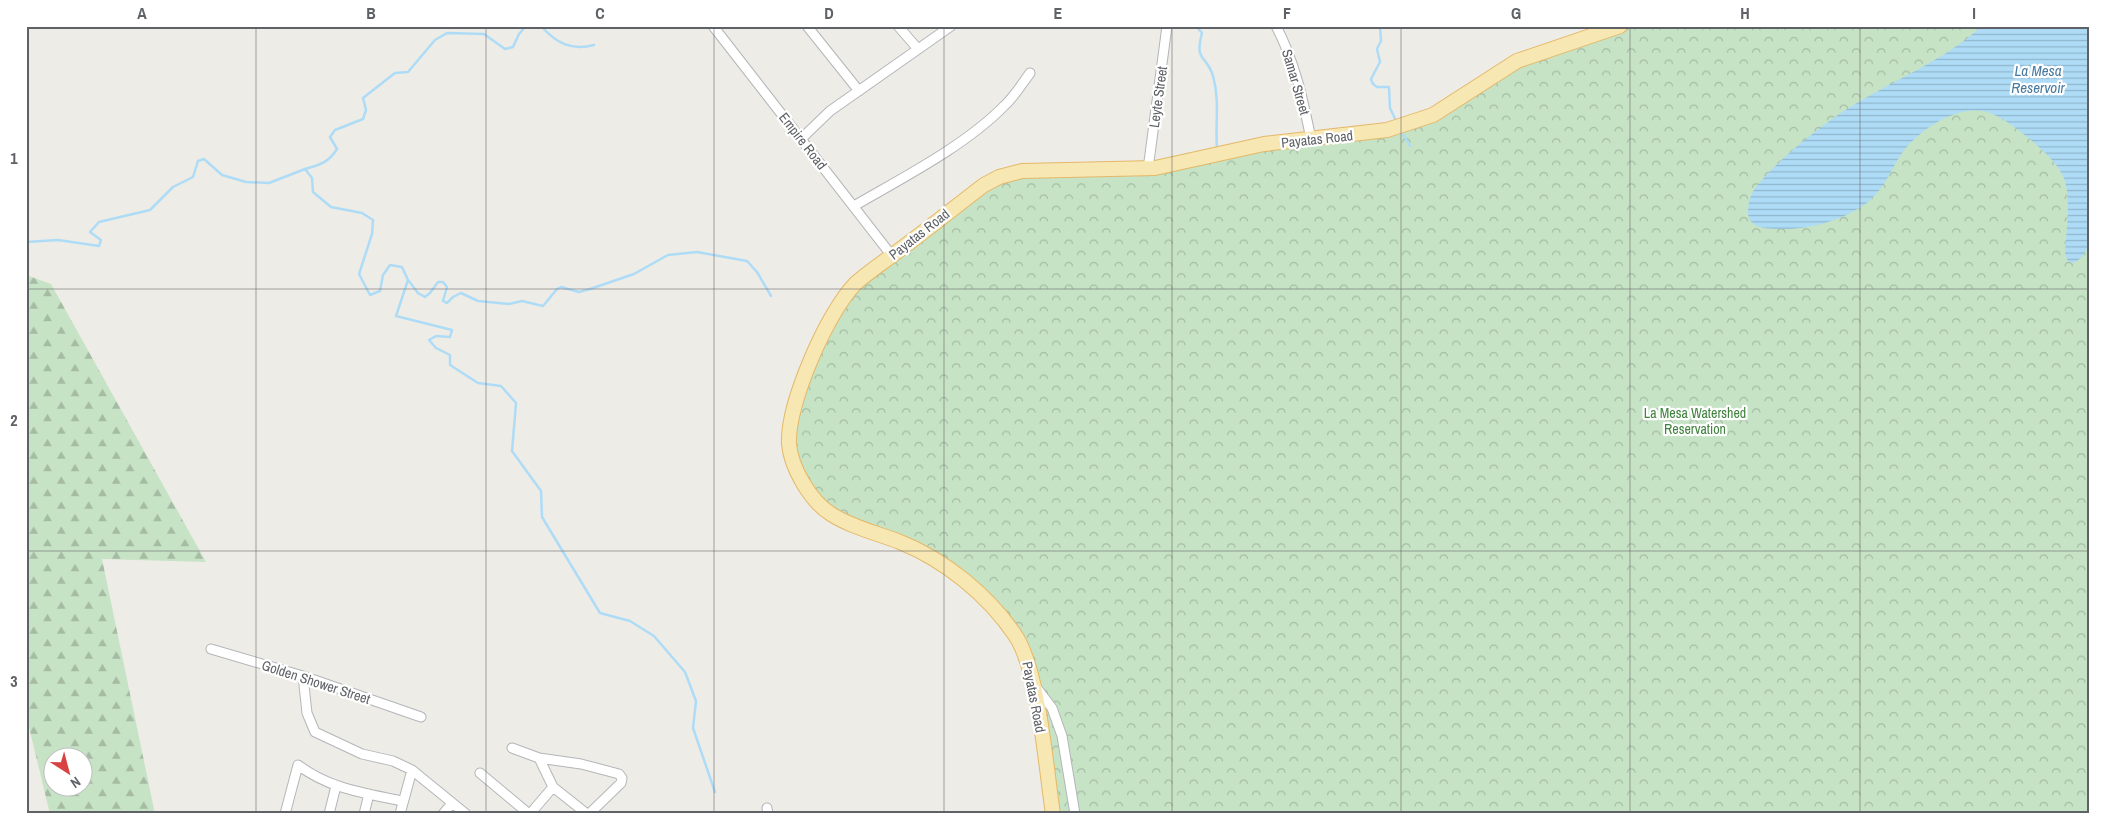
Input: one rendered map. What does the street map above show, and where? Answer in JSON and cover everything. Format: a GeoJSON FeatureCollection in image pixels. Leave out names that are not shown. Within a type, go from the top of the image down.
{"type":"FeatureCollection","features":[{"type":"Feature","properties":{"kind":"main road","name":"Payatas Road"},"geometry":{"type":"LineString","coordinates":[[1053,814],[1033,682],[1024,652],[1016,636],[969,585],[927,556],[830,513],[810,493],[795,465],[789,446],[789,429],[793,411],[807,371],[830,320],[854,286],[984,184],[999,177],[1043,169],[1148,168],[1264,144],[1366,134],[1424,120],[1517,61],[1620,26]]}},
{"type":"Feature","properties":{"kind":"street","name":"Empire Road"},"geometry":{"type":"LineString","coordinates":[[713,26],[892,256]]}},
{"type":"Feature","properties":{"kind":"street"},"geometry":{"type":"LineString","coordinates":[[807,26],[859,91]]}},
{"type":"Feature","properties":{"kind":"street"},"geometry":{"type":"LineString","coordinates":[[898,26],[918,49]]}},
{"type":"Feature","properties":{"kind":"street"},"geometry":{"type":"LineString","coordinates":[[802,138],[830,111],[951,26]]}},
{"type":"Feature","properties":{"kind":"street","name":"Leyte Street"},"geometry":{"type":"LineString","coordinates":[[1148,168],[1167,26]]}},
{"type":"Feature","properties":{"kind":"street","name":"Samar Street"},"geometry":{"type":"LineString","coordinates":[[1276,26],[1287,46],[1300,87],[1312,139]]}},
{"type":"Feature","properties":{"kind":"street"},"geometry":{"type":"LineString","coordinates":[[854,206],[966,136],[1005,106],[1030,73]]}},
{"type":"Feature","properties":{"kind":"street","name":"Golden Shower Street"},"geometry":{"type":"LineString","coordinates":[[211,649],[303,676],[421,717]]}},
{"type":"Feature","properties":{"kind":"street"},"geometry":{"type":"LineString","coordinates":[[303,676],[307,713],[315,732],[362,754],[393,761],[412,770],[466,814]]}},
{"type":"Feature","properties":{"kind":"street"},"geometry":{"type":"LineString","coordinates":[[1033,682],[1052,708],[1062,736],[1075,814]]}},
{"type":"Feature","properties":{"kind":"street"},"geometry":{"type":"LineString","coordinates":[[512,748],[540,758],[581,764],[619,774],[622,778],[621,784],[588,814],[553,787],[540,758]]}},
{"type":"Feature","properties":{"kind":"street"},"geometry":{"type":"LineString","coordinates":[[284,814],[298,764],[321,780],[336,786],[402,801]]}},
{"type":"Feature","properties":{"kind":"street"},"geometry":{"type":"LineString","coordinates":[[400,814],[412,770]]}},
{"type":"Feature","properties":{"kind":"street"},"geometry":{"type":"LineString","coordinates":[[480,773],[529,814],[553,787]]}},
{"type":"Feature","properties":{"kind":"street"},"geometry":{"type":"LineString","coordinates":[[329,814],[336,786]]}},
{"type":"Feature","properties":{"kind":"street"},"geometry":{"type":"LineString","coordinates":[[364,814],[369,794]]}},
{"type":"Feature","properties":{"kind":"street"},"geometry":{"type":"LineString","coordinates":[[443,814],[452,803]]}},
{"type":"Feature","properties":{"kind":"green space","name":"La Mesa Watershed Reservation"},"geometry":{"type":"Polygon","coordinates":[[[1620,26],[2090,26],[2090,814],[1053,814],[1029,661],[968,581],[852,523],[819,498],[793,452],[795,410],[847,297],[999,177],[1155,168],[1423,120],[1496,73],[1620,26]]]}},
{"type":"Feature","properties":{"kind":"green space"},"geometry":{"type":"Polygon","coordinates":[[[26,275],[51,284],[206,562],[102,559],[155,814],[50,814],[46,798],[92,798],[92,748],[42,748],[42,781],[26,715],[26,275]]]}},
{"type":"Feature","properties":{"kind":"water","name":"La Mesa Reservoir"},"geometry":{"type":"Polygon","coordinates":[[[1982,26],[2090,26],[2090,241],[2080,259],[2073,263],[2068,261],[2065,254],[2068,214],[2067,193],[2066,184],[2060,170],[2041,149],[2013,126],[1990,113],[1978,111],[1966,111],[1953,115],[1929,127],[1909,144],[1875,196],[1850,213],[1828,222],[1804,228],[1765,228],[1751,222],[1748,209],[1750,197],[1754,190],[1773,168],[1800,144],[1841,113],[1935,60],[1982,26]]]}},
{"type":"Feature","properties":{"kind":"waterway"},"geometry":{"type":"LineString","coordinates":[[305,169],[320,164],[331,157],[337,149],[330,137],[335,130],[363,119],[366,110],[363,98],[395,73],[408,72],[435,40],[447,33],[484,34],[505,49],[513,47],[519,34],[526,26]]}},
{"type":"Feature","properties":{"kind":"waterway"},"geometry":{"type":"LineString","coordinates":[[541,26],[552,37],[564,44],[578,47],[594,45]]}},
{"type":"Feature","properties":{"kind":"waterway"},"geometry":{"type":"LineString","coordinates":[[1196,26],[1202,33],[1200,54],[1208,64],[1215,85],[1217,149]]}},
{"type":"Feature","properties":{"kind":"waterway"},"geometry":{"type":"LineString","coordinates":[[1380,26],[1381,41],[1377,49],[1380,62],[1371,79],[1377,87],[1389,87],[1390,108],[1397,123]]}},
{"type":"Feature","properties":{"kind":"waterway"},"geometry":{"type":"LineString","coordinates":[[1401,130],[1410,146]]}},
{"type":"Feature","properties":{"kind":"waterway"},"geometry":{"type":"LineString","coordinates":[[26,242],[58,240],[99,246],[101,240],[90,232],[99,222],[150,210],[173,187],[193,177],[198,161],[204,159],[222,175],[246,182],[269,183],[305,169],[312,178],[313,192],[331,207],[362,213],[373,220],[372,234],[359,274],[370,295],[380,291],[383,275],[390,265],[402,267],[408,280],[396,316],[452,330],[450,337],[436,336],[429,340],[436,348],[450,355],[450,365],[478,383],[501,386],[516,403],[512,451],[541,491],[542,517],[600,613],[630,621],[654,636],[685,672],[696,701],[693,728],[715,792]]}},
{"type":"Feature","properties":{"kind":"waterway"},"geometry":{"type":"LineString","coordinates":[[408,280],[418,293],[425,297],[438,282],[443,282],[447,287],[443,301],[447,303],[461,293],[478,301],[509,304],[522,301],[543,306],[557,289],[561,287],[579,292],[634,274],[668,255],[697,252],[747,261],[757,272],[771,296]]}}]}
